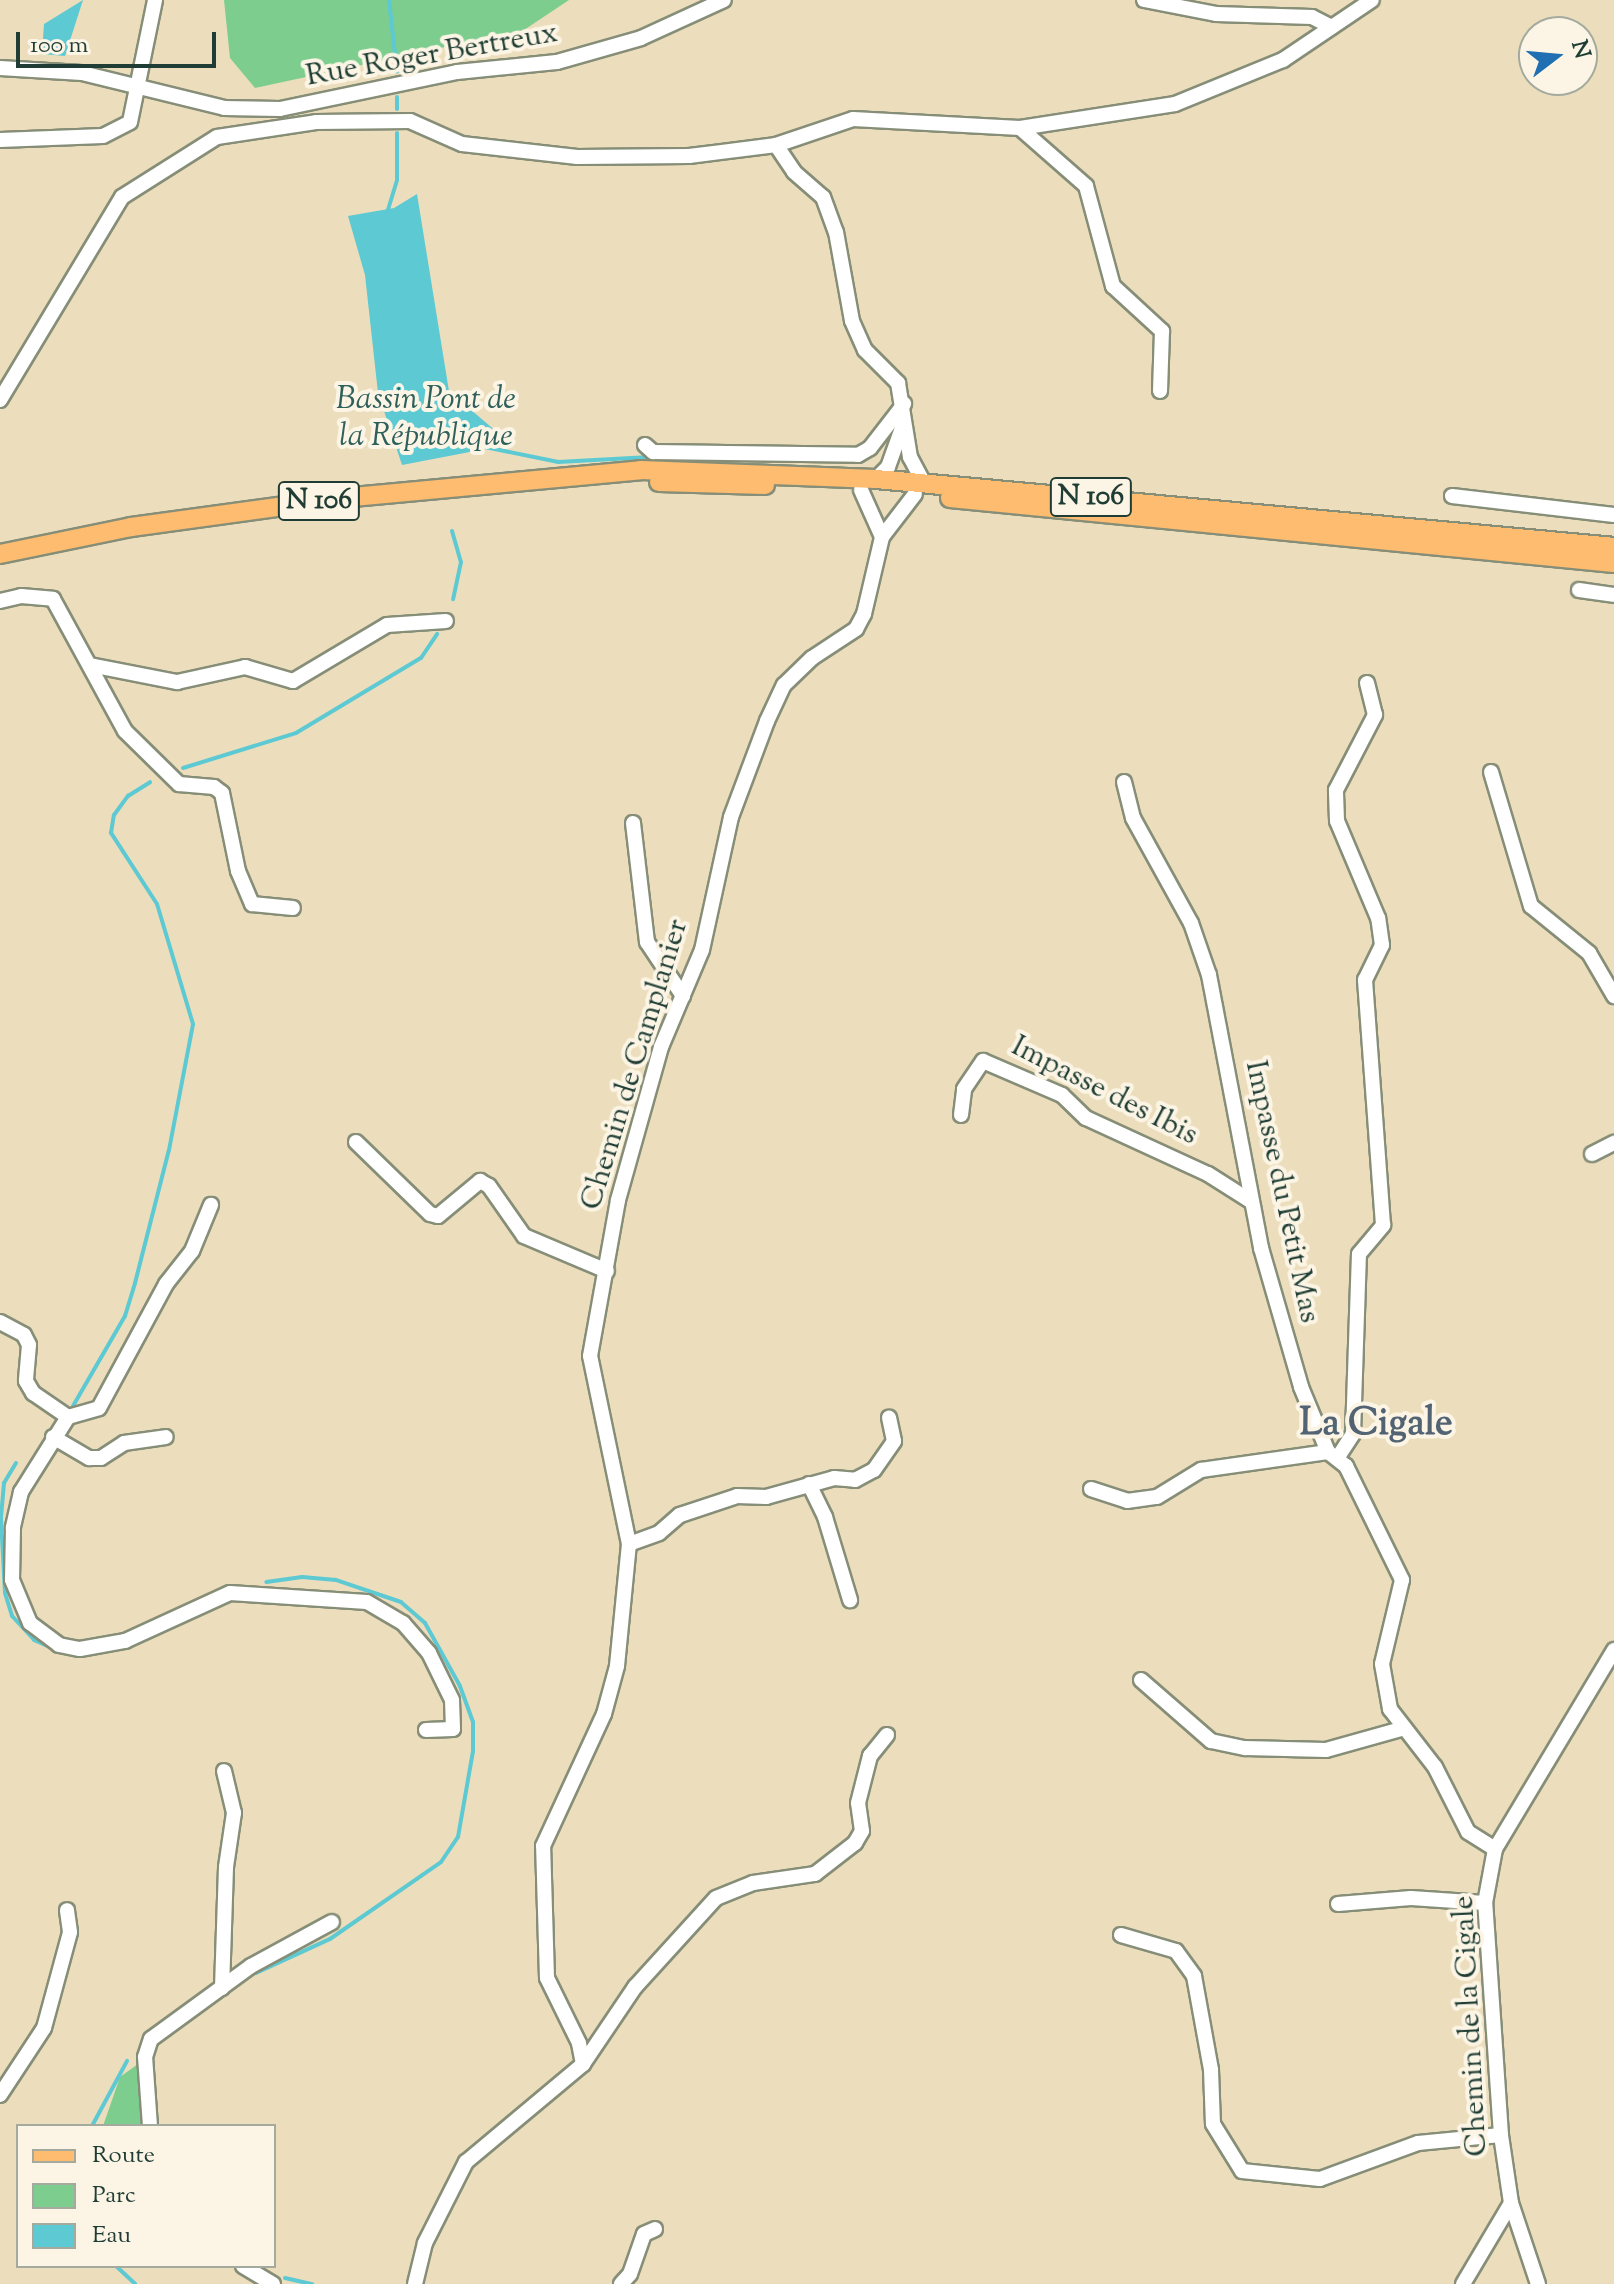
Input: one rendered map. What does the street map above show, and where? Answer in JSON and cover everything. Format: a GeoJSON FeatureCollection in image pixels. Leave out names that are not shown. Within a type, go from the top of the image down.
{"type":"FeatureCollection","features":[{"type":"Feature","properties":{"kind":"main road","name":"N 106"},"geometry":{"type":"LineString","coordinates":[[0,554],[72,538],[411,489],[568,477],[868,485],[1614,547]]}},
{"type":"Feature","properties":{"kind":"main road","name":"N 106"},"geometry":{"type":"LineString","coordinates":[[920,489],[1614,563]]}},
{"type":"Feature","properties":{"kind":"main road","name":"N 106"},"geometry":{"type":"LineString","coordinates":[[0,563],[72,538]]}},
{"type":"Feature","properties":{"kind":"street"},"geometry":{"type":"LineString","coordinates":[[0,140],[118,133],[130,122],[155,0]]}},
{"type":"Feature","properties":{"kind":"street","name":"Rue Roger Bertreux"},"geometry":{"type":"LineString","coordinates":[[0,68],[49,69],[140,84],[224,108],[280,109],[457,72],[557,62],[641,38],[724,0]]}},
{"type":"Feature","properties":{"kind":"street"},"geometry":{"type":"LineString","coordinates":[[1144,0],[1216,14],[1312,17],[1332,27]]}},
{"type":"Feature","properties":{"kind":"street"},"geometry":{"type":"LineString","coordinates":[[0,400],[122,197],[217,137],[289,125],[410,121],[462,144],[577,157],[689,156],[776,145],[853,119],[1020,128],[1175,104],[1283,60],[1372,0]]}},
{"type":"Feature","properties":{"kind":"street"},"geometry":{"type":"LineString","coordinates":[[1020,128],[1086,186],[1113,286],[1162,331],[1160,391]]}},
{"type":"Feature","properties":{"kind":"street"},"geometry":{"type":"LineString","coordinates":[[776,145],[794,172],[823,197],[836,232],[852,321],[865,350],[898,383],[905,410],[910,457],[920,489]]}},
{"type":"Feature","properties":{"kind":"street"},"geometry":{"type":"LineString","coordinates":[[645,445],[653,452],[858,455],[870,448],[905,410]]}},
{"type":"Feature","properties":{"kind":"street"},"geometry":{"type":"LineString","coordinates":[[882,537],[868,485],[888,467],[905,410]]}},
{"type":"Feature","properties":{"kind":"street","name":"Chemin de Camplanier"},"geometry":{"type":"LineString","coordinates":[[583,2064],[579,2043],[547,1978],[543,1846],[604,1714],[617,1666],[629,1544],[590,1356],[618,1200],[661,1047],[702,950],[731,817],[767,721],[784,685],[812,658],[856,629],[864,614],[882,537],[920,489]]}},
{"type":"Feature","properties":{"kind":"street"},"geometry":{"type":"LineString","coordinates":[[1452,496],[1614,515]]}},
{"type":"Feature","properties":{"kind":"street"},"geometry":{"type":"LineString","coordinates":[[1579,590],[1614,595]]}},
{"type":"Feature","properties":{"kind":"street"},"geometry":{"type":"LineString","coordinates":[[0,601],[21,596],[53,599],[125,731],[164,774],[182,786],[214,787],[222,793],[238,871],[252,904],[293,908]]}},
{"type":"Feature","properties":{"kind":"street"},"geometry":{"type":"LineString","coordinates":[[90,665],[177,682],[245,667],[293,681],[387,625],[446,621]]}},
{"type":"Feature","properties":{"kind":"street"},"geometry":{"type":"LineString","coordinates":[[1091,1489],[1127,1501],[1157,1497],[1201,1470],[1333,1454],[1353,1434],[1359,1254],[1383,1225],[1365,980],[1382,945],[1378,918],[1337,821],[1336,790],[1375,715],[1367,683]]}},
{"type":"Feature","properties":{"kind":"street"},"geometry":{"type":"LineString","coordinates":[[1491,772],[1531,906],[1589,953],[1614,996]]}},
{"type":"Feature","properties":{"kind":"street","name":"Impasse du Petit Mas"},"geometry":{"type":"LineString","coordinates":[[1124,782],[1148,851],[1203,954],[1252,1202],[1291,1357],[1333,1454],[1402,1580],[1382,1664],[1384,1691],[1401,1729],[1435,1767],[1468,1832],[1495,1849]]}},
{"type":"Feature","properties":{"kind":"street"},"geometry":{"type":"LineString","coordinates":[[633,823],[647,942],[683,996]]}},
{"type":"Feature","properties":{"kind":"street","name":"Impasse des Ibis"},"geometry":{"type":"LineString","coordinates":[[961,1115],[964,1089],[983,1061],[1062,1095],[1086,1118],[1208,1174],[1252,1202]]}},
{"type":"Feature","properties":{"kind":"street"},"geometry":{"type":"LineString","coordinates":[[356,1142],[430,1214],[438,1216],[480,1181],[489,1186],[524,1236],[607,1271]]}},
{"type":"Feature","properties":{"kind":"street"},"geometry":{"type":"LineString","coordinates":[[1592,1154],[1614,1143]]}},
{"type":"Feature","properties":{"kind":"street"},"geometry":{"type":"LineString","coordinates":[[0,1322],[24,1335],[29,1345],[26,1381],[33,1393],[64,1412],[99,1408],[166,1284],[192,1251],[211,1205]]}},
{"type":"Feature","properties":{"kind":"street"},"geometry":{"type":"LineString","coordinates":[[64,1412],[21,1492],[9,1558],[17,1598],[30,1623],[44,1636],[80,1649],[120,1642],[230,1593],[367,1602],[403,1623],[429,1653],[452,1700],[453,1729],[426,1730]]}},
{"type":"Feature","properties":{"kind":"street"},"geometry":{"type":"LineString","coordinates":[[629,1544],[659,1533],[694,1510],[737,1496],[766,1497],[809,1484],[855,1480],[874,1470],[894,1441],[889,1418]]}},
{"type":"Feature","properties":{"kind":"street"},"geometry":{"type":"LineString","coordinates":[[53,1437],[89,1458],[101,1458],[124,1443],[166,1437]]}},
{"type":"Feature","properties":{"kind":"street"},"geometry":{"type":"LineString","coordinates":[[809,1484],[825,1517],[850,1600]]}},
{"type":"Feature","properties":{"kind":"street","name":"Chemin de la Cigale"},"geometry":{"type":"LineString","coordinates":[[1538,2284],[1511,2203],[1501,2135],[1485,1903],[1495,1849],[1614,1650]]}},
{"type":"Feature","properties":{"kind":"street"},"geometry":{"type":"LineString","coordinates":[[1141,1680],[1211,1741],[1245,1748],[1326,1750],[1401,1729]]}},
{"type":"Feature","properties":{"kind":"street"},"geometry":{"type":"LineString","coordinates":[[415,2284],[425,2243],[466,2162],[583,2064],[635,1987],[716,1898],[753,1883],[815,1874],[855,1843],[862,1831],[858,1803],[870,1756],[887,1735]]}},
{"type":"Feature","properties":{"kind":"street"},"geometry":{"type":"LineString","coordinates":[[222,1988],[226,1867],[234,1813],[224,1771]]}},
{"type":"Feature","properties":{"kind":"street"},"geometry":{"type":"LineString","coordinates":[[1338,1904],[1411,1898],[1485,1903]]}},
{"type":"Feature","properties":{"kind":"street"},"geometry":{"type":"LineString","coordinates":[[0,2095],[44,2028],[70,1932],[67,1910]]}},
{"type":"Feature","properties":{"kind":"street"},"geometry":{"type":"LineString","coordinates":[[150,2124],[145,2057],[151,2039],[251,1966],[332,1922]]}},
{"type":"Feature","properties":{"kind":"street"},"geometry":{"type":"LineString","coordinates":[[1121,1935],[1176,1951],[1194,1976],[1211,2070],[1213,2124],[1242,2171],[1320,2179],[1418,2143],[1501,2135]]}},
{"type":"Feature","properties":{"kind":"street"},"geometry":{"type":"LineString","coordinates":[[1463,2284],[1511,2203]]}},
{"type":"Feature","properties":{"kind":"street"},"geometry":{"type":"LineString","coordinates":[[621,2284],[630,2274],[644,2234],[655,2229]]}},
{"type":"Feature","properties":{"kind":"street"},"geometry":{"type":"LineString","coordinates":[[246,2268],[273,2284]]}},
{"type":"Feature","properties":{"kind":"green space"},"geometry":{"type":"Polygon","coordinates":[[[224,0],[569,0],[524,30],[255,88],[230,58],[224,0]]]}},
{"type":"Feature","properties":{"kind":"green space"},"geometry":{"type":"Polygon","coordinates":[[[142,2061],[147,2124],[104,2124],[120,2077],[142,2061]]]}},
{"type":"Feature","properties":{"kind":"water"},"geometry":{"type":"Polygon","coordinates":[[[83,0],[65,56],[42,54],[44,24],[83,0]]]}},
{"type":"Feature","properties":{"kind":"water","name":"Bassin Pont de la République"},"geometry":{"type":"Polygon","coordinates":[[[417,194],[449,391],[511,444],[402,465],[378,393],[365,275],[348,216],[394,208],[417,194]]]}},
{"type":"Feature","properties":{"kind":"waterway"},"geometry":{"type":"LineString","coordinates":[[389,0],[397,72]]}},
{"type":"Feature","properties":{"kind":"waterway"},"geometry":{"type":"LineString","coordinates":[[397,97],[397,109]]}},
{"type":"Feature","properties":{"kind":"waterway"},"geometry":{"type":"LineString","coordinates":[[387,213],[397,180],[397,133]]}},
{"type":"Feature","properties":{"kind":"waterway"},"geometry":{"type":"LineString","coordinates":[[485,447],[558,462],[650,457]]}},
{"type":"Feature","properties":{"kind":"waterway"},"geometry":{"type":"LineString","coordinates":[[452,531],[461,562],[453,599]]}},
{"type":"Feature","properties":{"kind":"waterway"},"geometry":{"type":"LineString","coordinates":[[183,768],[296,733],[421,658],[437,634]]}},
{"type":"Feature","properties":{"kind":"waterway"},"geometry":{"type":"LineString","coordinates":[[73,1406],[125,1316],[169,1150],[193,1024],[157,904],[111,833],[114,815],[128,796],[150,782]]}},
{"type":"Feature","properties":{"kind":"waterway"},"geometry":{"type":"LineString","coordinates":[[16,1463],[4,1483],[1,1519],[5,1593],[12,1616],[34,1640],[59,1651]]}},
{"type":"Feature","properties":{"kind":"waterway"},"geometry":{"type":"LineString","coordinates":[[256,1973],[330,1939],[441,1862],[458,1837],[473,1751],[473,1722],[460,1686],[425,1623],[401,1602],[336,1580],[302,1577],[266,1582]]}},
{"type":"Feature","properties":{"kind":"waterway"},"geometry":{"type":"LineString","coordinates":[[145,1639],[199,1615]]}},
{"type":"Feature","properties":{"kind":"waterway"},"geometry":{"type":"LineString","coordinates":[[93,2124],[127,2061]]}},
{"type":"Feature","properties":{"kind":"waterway"},"geometry":{"type":"LineString","coordinates":[[118,2268],[135,2284]]}},
{"type":"Feature","properties":{"kind":"waterway"},"geometry":{"type":"LineString","coordinates":[[285,2278],[312,2284]]}},
{"type":"Feature","properties":{"kind":"district","name":"La Cigale"},"geometry":{"type":"Point","coordinates":[1376,1426]}}]}
